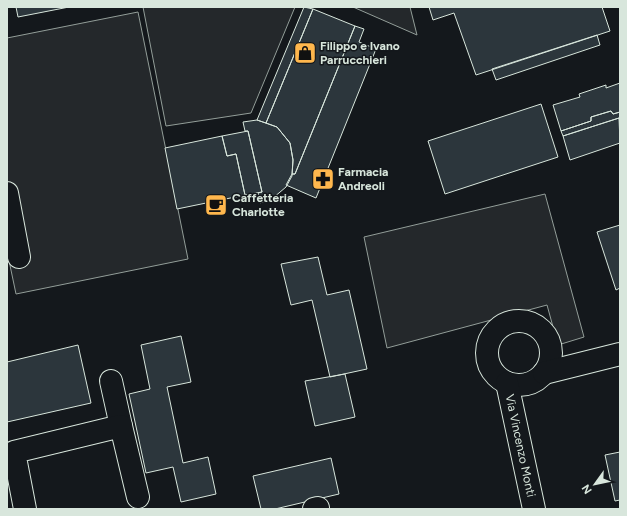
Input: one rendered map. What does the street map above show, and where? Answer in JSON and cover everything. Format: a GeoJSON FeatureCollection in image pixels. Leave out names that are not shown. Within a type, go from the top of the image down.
{"type":"FeatureCollection","features":[{"type":"Feature","properties":{"kind":"street"},"geometry":{"type":"LineString","coordinates":[[7,193],[18,257]]}},
{"type":"Feature","properties":{"kind":"street"},"geometry":{"type":"LineString","coordinates":[[547,337],[551,355],[549,365],[537,380],[527,384],[517,385],[507,383],[498,378],[491,370],[487,349],[490,339],[504,324],[514,321],[534,325],[547,337],[584,363]]}},
{"type":"Feature","properties":{"kind":"street"},"geometry":{"type":"LineString","coordinates":[[544,373],[620,354]]}},
{"type":"Feature","properties":{"kind":"street"},"geometry":{"type":"LineString","coordinates":[[111,381],[138,497]]}},
{"type":"Feature","properties":{"kind":"street","name":"Via Vincenzo Monti"},"geometry":{"type":"LineString","coordinates":[[507,383],[534,509]]}},
{"type":"Feature","properties":{"kind":"street"},"geometry":{"type":"LineString","coordinates":[[25,509],[14,452],[121,426]]}},
{"type":"Feature","properties":{"kind":"shaded area"},"geometry":{"type":"Polygon","coordinates":[[[143,7],[295,7],[251,113],[166,126],[143,7]]]}},
{"type":"Feature","properties":{"kind":"shaded area"},"geometry":{"type":"Polygon","coordinates":[[[353,7],[410,7],[417,35],[353,7]]]}},
{"type":"Feature","properties":{"kind":"shaded area"},"geometry":{"type":"Polygon","coordinates":[[[138,12],[188,259],[16,294],[7,251],[7,38],[138,12]]]}},
{"type":"Feature","properties":{"kind":"shaded area"},"geometry":{"type":"Polygon","coordinates":[[[545,194],[584,337],[558,345],[547,305],[387,348],[364,237],[545,194]]]}},
{"type":"Feature","properties":{"kind":"building"},"geometry":{"type":"Polygon","coordinates":[[[16,7],[69,7],[18,17],[16,7]]]}},
{"type":"Feature","properties":{"kind":"building"},"geometry":{"type":"Polygon","coordinates":[[[304,7],[313,9],[266,123],[257,120],[304,7]]]}},
{"type":"Feature","properties":{"kind":"building"},"geometry":{"type":"Polygon","coordinates":[[[429,7],[602,7],[610,31],[476,75],[454,13],[433,20],[429,7]]]}},
{"type":"Feature","properties":{"kind":"building"},"geometry":{"type":"Polygon","coordinates":[[[313,9],[355,26],[295,174],[292,174],[293,160],[290,143],[277,127],[266,123],[313,9]]]}},
{"type":"Feature","properties":{"kind":"building"},"geometry":{"type":"Polygon","coordinates":[[[355,26],[364,29],[359,42],[376,49],[316,198],[286,185],[292,174],[295,174],[355,26]]]}},
{"type":"Feature","properties":{"kind":"building"},"geometry":{"type":"Polygon","coordinates":[[[597,35],[600,45],[496,80],[492,69],[597,35]]]}},
{"type":"Feature","properties":{"kind":"building"},"geometry":{"type":"Polygon","coordinates":[[[620,83],[620,112],[613,114],[611,111],[591,117],[591,121],[561,131],[553,105],[580,97],[579,94],[606,85],[606,88],[620,83]]]}},
{"type":"Feature","properties":{"kind":"building"},"geometry":{"type":"Polygon","coordinates":[[[541,104],[558,157],[445,194],[428,141],[541,104]]]}},
{"type":"Feature","properties":{"kind":"building"},"geometry":{"type":"Polygon","coordinates":[[[611,111],[613,114],[620,112],[620,122],[619,118],[563,136],[561,131],[591,121],[591,117],[611,111]]]}},
{"type":"Feature","properties":{"kind":"building"},"geometry":{"type":"Polygon","coordinates":[[[619,118],[620,143],[570,160],[563,136],[619,118]]]}},
{"type":"Feature","properties":{"kind":"building"},"geometry":{"type":"Polygon","coordinates":[[[257,120],[277,127],[290,143],[293,160],[292,176],[286,187],[273,198],[260,203],[258,193],[262,192],[248,131],[245,131],[243,122],[257,120]]]}},
{"type":"Feature","properties":{"kind":"building"},"geometry":{"type":"Polygon","coordinates":[[[248,131],[262,192],[245,195],[236,154],[227,156],[222,136],[248,131]]]}},
{"type":"Feature","properties":{"kind":"building"},"geometry":{"type":"Polygon","coordinates":[[[222,136],[227,156],[236,154],[245,195],[177,209],[165,148],[222,136]]]}},
{"type":"Feature","properties":{"kind":"building"},"geometry":{"type":"Polygon","coordinates":[[[620,225],[620,288],[616,290],[597,232],[620,225]]]}},
{"type":"Feature","properties":{"kind":"building"},"geometry":{"type":"Polygon","coordinates":[[[318,257],[327,295],[349,290],[367,369],[330,377],[312,300],[291,305],[281,264],[318,257]]]}},
{"type":"Feature","properties":{"kind":"building"},"geometry":{"type":"Polygon","coordinates":[[[181,336],[191,382],[167,387],[183,463],[208,457],[216,494],[181,502],[173,467],[146,473],[129,394],[150,389],[141,345],[181,336]]]}},
{"type":"Feature","properties":{"kind":"building"},"geometry":{"type":"Polygon","coordinates":[[[78,345],[91,403],[7,422],[7,362],[78,345]]]}},
{"type":"Feature","properties":{"kind":"building"},"geometry":{"type":"Polygon","coordinates":[[[345,374],[355,417],[315,426],[305,381],[345,374]]]}},
{"type":"Feature","properties":{"kind":"building"},"geometry":{"type":"Polygon","coordinates":[[[620,452],[620,500],[615,501],[605,455],[620,452]]]}},
{"type":"Feature","properties":{"kind":"building"},"geometry":{"type":"Polygon","coordinates":[[[331,458],[339,494],[275,509],[261,509],[253,476],[331,458]]]}},
{"type":"Feature","properties":{"kind":"place","name":"Filippo e Ivano Parrucchieri"},"geometry":{"type":"Point","coordinates":[305,53]}},
{"type":"Feature","properties":{"kind":"place","name":"Farmacia Andreoli"},"geometry":{"type":"Point","coordinates":[323,179]}},
{"type":"Feature","properties":{"kind":"place","name":"Caffetteria Charlotte"},"geometry":{"type":"Point","coordinates":[216,205]}}]}
